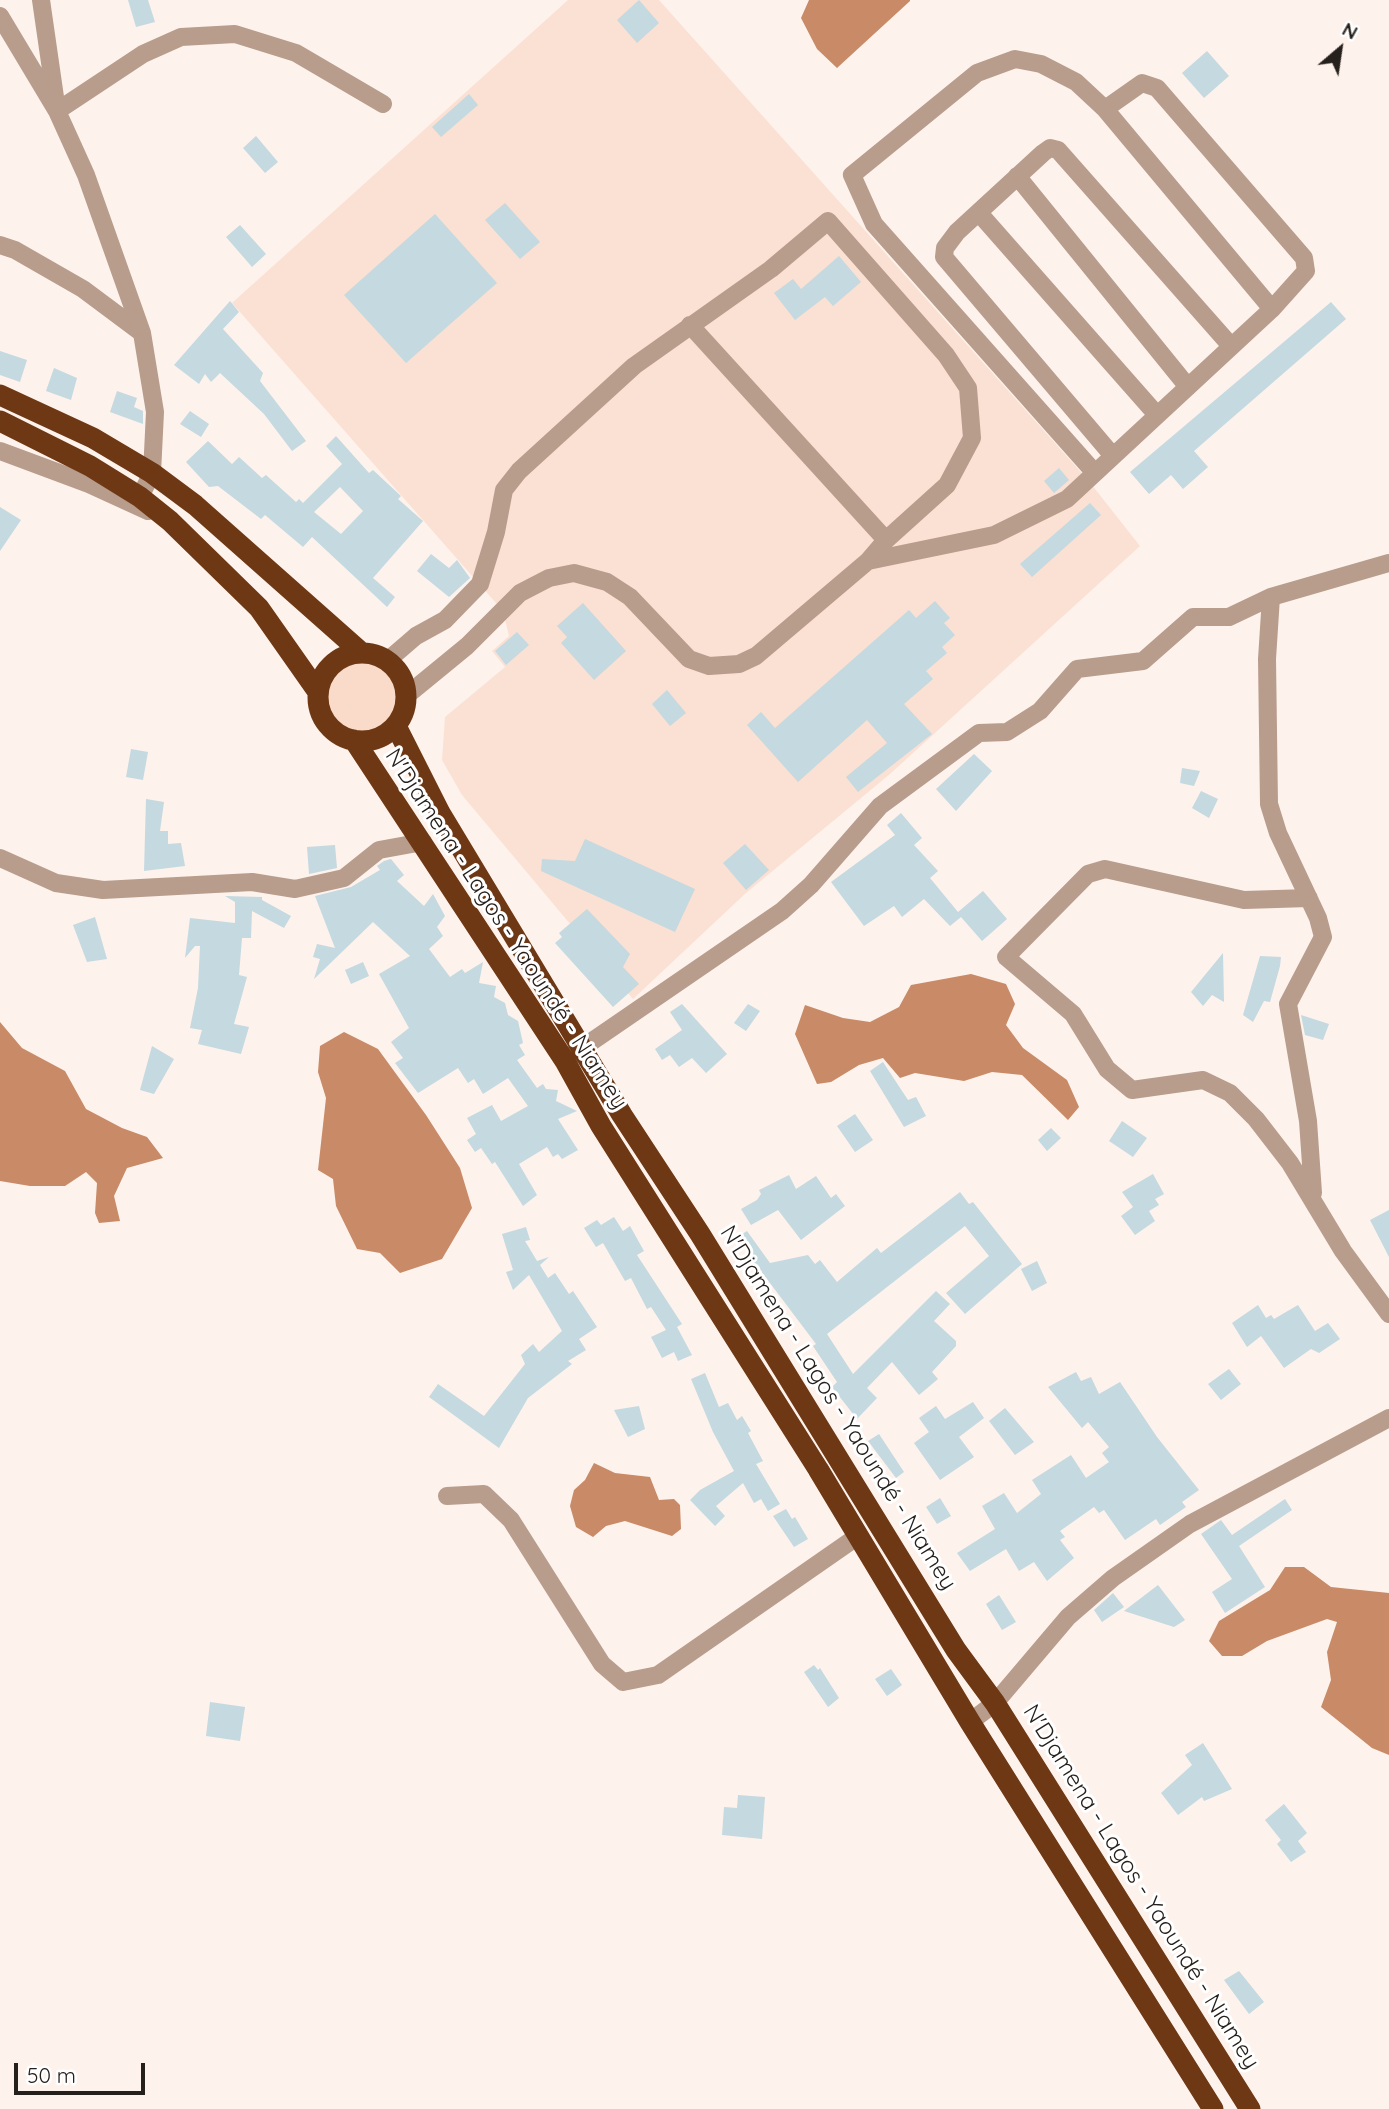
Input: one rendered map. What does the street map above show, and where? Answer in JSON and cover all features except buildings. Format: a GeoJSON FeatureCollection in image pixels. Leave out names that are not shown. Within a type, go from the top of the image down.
{"type":"FeatureCollection","features":[{"type":"Feature","properties":{"kind":"highway"},"geometry":{"type":"LineString","coordinates":[[0,395],[93,438],[152,473],[195,505],[362,653],[387,661],[404,682],[406,696],[405,706],[396,726],[377,738],[354,740],[331,728],[323,718],[318,692],[259,608],[170,521],[140,497],[90,466],[0,421]]}},
{"type":"Feature","properties":{"kind":"highway"},"geometry":{"type":"LineString","coordinates":[[318,692],[328,669],[349,655],[362,653]]}},
{"type":"Feature","properties":{"kind":"highway","name":"N'Djamena - Lagos - Yaoundé - Niamey"},"geometry":{"type":"LineString","coordinates":[[396,726],[440,813],[582,1048],[956,1650],[995,1703],[1250,2109]]}},
{"type":"Feature","properties":{"kind":"highway","name":"N'Djamena - Lagos - Yaoundé - Niamey"},"geometry":{"type":"LineString","coordinates":[[354,740],[565,1061],[601,1126],[858,1536],[1206,2105]]}},
{"type":"Feature","properties":{"kind":"street"},"geometry":{"type":"LineString","coordinates":[[41,0],[57,111]]}},
{"type":"Feature","properties":{"kind":"street"},"geometry":{"type":"LineString","coordinates":[[0,16],[57,111],[86,175],[142,333],[155,411],[152,473],[140,497]]}},
{"type":"Feature","properties":{"kind":"street"},"geometry":{"type":"LineString","coordinates":[[57,111],[143,54],[181,37],[235,34],[296,52],[383,104]]}},
{"type":"Feature","properties":{"kind":"street"},"geometry":{"type":"LineString","coordinates":[[1095,473],[874,224],[852,175],[977,73],[1015,59],[1041,64],[1076,82],[1105,109],[1272,309]]}},
{"type":"Feature","properties":{"kind":"street"},"geometry":{"type":"LineString","coordinates":[[868,561],[994,535],[1067,499],[1272,309],[1306,271],[1304,258],[1157,88],[1142,83],[1105,109]]}},
{"type":"Feature","properties":{"kind":"street"},"geometry":{"type":"LineString","coordinates":[[1113,456],[944,257],[945,248],[957,232],[1017,176],[1043,153],[1051,148],[1058,150],[1231,346]]}},
{"type":"Feature","properties":{"kind":"street"},"geometry":{"type":"LineString","coordinates":[[1017,176],[1188,387]]}},
{"type":"Feature","properties":{"kind":"street"},"geometry":{"type":"LineString","coordinates":[[979,213],[1157,415]]}},
{"type":"Feature","properties":{"kind":"street"},"geometry":{"type":"LineString","coordinates":[[387,661],[416,636],[445,620],[480,584],[496,532],[504,490],[519,471],[634,366],[771,269],[828,222],[946,355],[968,387],[972,438],[947,485],[886,540],[868,561],[756,656],[739,664],[709,666],[689,659],[630,597],[607,582],[574,573],[549,578],[520,593],[467,646],[406,696]]}},
{"type":"Feature","properties":{"kind":"street"},"geometry":{"type":"LineString","coordinates":[[0,245],[15,250],[83,289],[142,333]]}},
{"type":"Feature","properties":{"kind":"street"},"geometry":{"type":"LineString","coordinates":[[690,325],[886,540]]}},
{"type":"Feature","properties":{"kind":"street"},"geometry":{"type":"LineString","coordinates":[[0,451],[89,484],[170,521]]}},
{"type":"Feature","properties":{"kind":"street"},"geometry":{"type":"LineString","coordinates":[[565,1061],[782,911],[811,885],[880,806],[979,733],[1007,732],[1040,711],[1077,669],[1143,661],[1194,617],[1229,617],[1271,597],[1389,563]]}},
{"type":"Feature","properties":{"kind":"street"},"geometry":{"type":"LineString","coordinates":[[1271,597],[1267,659],[1269,804],[1278,833],[1309,898],[1323,937],[1287,1004],[1308,1121],[1308,1159],[1314,1200]]}},
{"type":"Feature","properties":{"kind":"street"},"geometry":{"type":"LineString","coordinates":[[0,858],[56,883],[103,890],[252,882],[295,889],[344,877],[379,850],[423,842]]}},
{"type":"Feature","properties":{"kind":"street"},"geometry":{"type":"LineString","coordinates":[[1309,898],[1244,900],[1105,869],[1088,874],[1006,957],[1073,1014],[1107,1069],[1132,1090],[1203,1080],[1230,1093],[1256,1119],[1314,1200],[1343,1251],[1389,1314]]}},
{"type":"Feature","properties":{"kind":"street"},"geometry":{"type":"LineString","coordinates":[[970,1722],[995,1703],[1068,1617],[1113,1578],[1190,1524],[1389,1418]]}},
{"type":"Feature","properties":{"kind":"street"},"geometry":{"type":"LineString","coordinates":[[447,1496],[484,1494],[511,1520],[602,1664],[623,1682],[658,1675],[858,1536]]}},
{"type":"Feature","properties":{"kind":"shaded area"},"geometry":{"type":"Polygon","coordinates":[[[568,0],[659,0],[1088,480],[1140,546],[890,774],[746,893],[633,999],[462,795],[442,760],[445,717],[505,667],[492,651],[509,636],[503,611],[232,303],[568,0]]]}},
{"type":"Feature","properties":{"kind":"shaded area"},"geometry":{"type":"Polygon","coordinates":[[[809,0],[910,1],[837,68],[817,49],[801,18],[809,0]]]}},
{"type":"Feature","properties":{"kind":"shaded area"},"geometry":{"type":"Polygon","coordinates":[[[368,662],[387,672],[395,684],[395,712],[387,724],[375,732],[354,734],[335,724],[327,712],[325,691],[335,672],[347,664],[368,662]]]}},
{"type":"Feature","properties":{"kind":"shaded area"},"geometry":{"type":"Polygon","coordinates":[[[971,974],[1006,984],[1015,1004],[1006,1025],[1023,1048],[1067,1080],[1079,1107],[1068,1120],[1022,1075],[992,1072],[964,1081],[915,1073],[900,1078],[883,1058],[859,1065],[831,1082],[817,1084],[795,1034],[805,1005],[843,1018],[870,1022],[899,1007],[911,985],[971,974]]]}},
{"type":"Feature","properties":{"kind":"shaded area"},"geometry":{"type":"Polygon","coordinates":[[[0,1022],[22,1048],[65,1071],[86,1109],[122,1128],[147,1137],[163,1158],[127,1168],[114,1196],[120,1221],[99,1223],[95,1213],[97,1183],[86,1172],[65,1186],[30,1186],[0,1181],[0,1022]]]}},
{"type":"Feature","properties":{"kind":"shaded area"},"geometry":{"type":"Polygon","coordinates":[[[344,1032],[378,1049],[426,1115],[460,1168],[472,1208],[442,1259],[400,1273],[380,1253],[357,1249],[336,1206],[333,1179],[318,1170],[326,1098],[318,1072],[320,1046],[344,1032]]]}},
{"type":"Feature","properties":{"kind":"shaded area"},"geometry":{"type":"Polygon","coordinates":[[[594,1463],[615,1473],[650,1477],[659,1500],[674,1499],[680,1505],[681,1529],[672,1536],[625,1521],[606,1526],[593,1537],[576,1527],[570,1506],[574,1490],[585,1480],[594,1463]]]}},
{"type":"Feature","properties":{"kind":"shaded area"},"geometry":{"type":"Polygon","coordinates":[[[1285,1567],[1304,1567],[1331,1587],[1389,1593],[1389,1755],[1372,1748],[1321,1707],[1331,1680],[1327,1652],[1337,1622],[1327,1619],[1267,1641],[1242,1656],[1222,1656],[1209,1641],[1219,1621],[1270,1590],[1285,1567]]]}}]}
